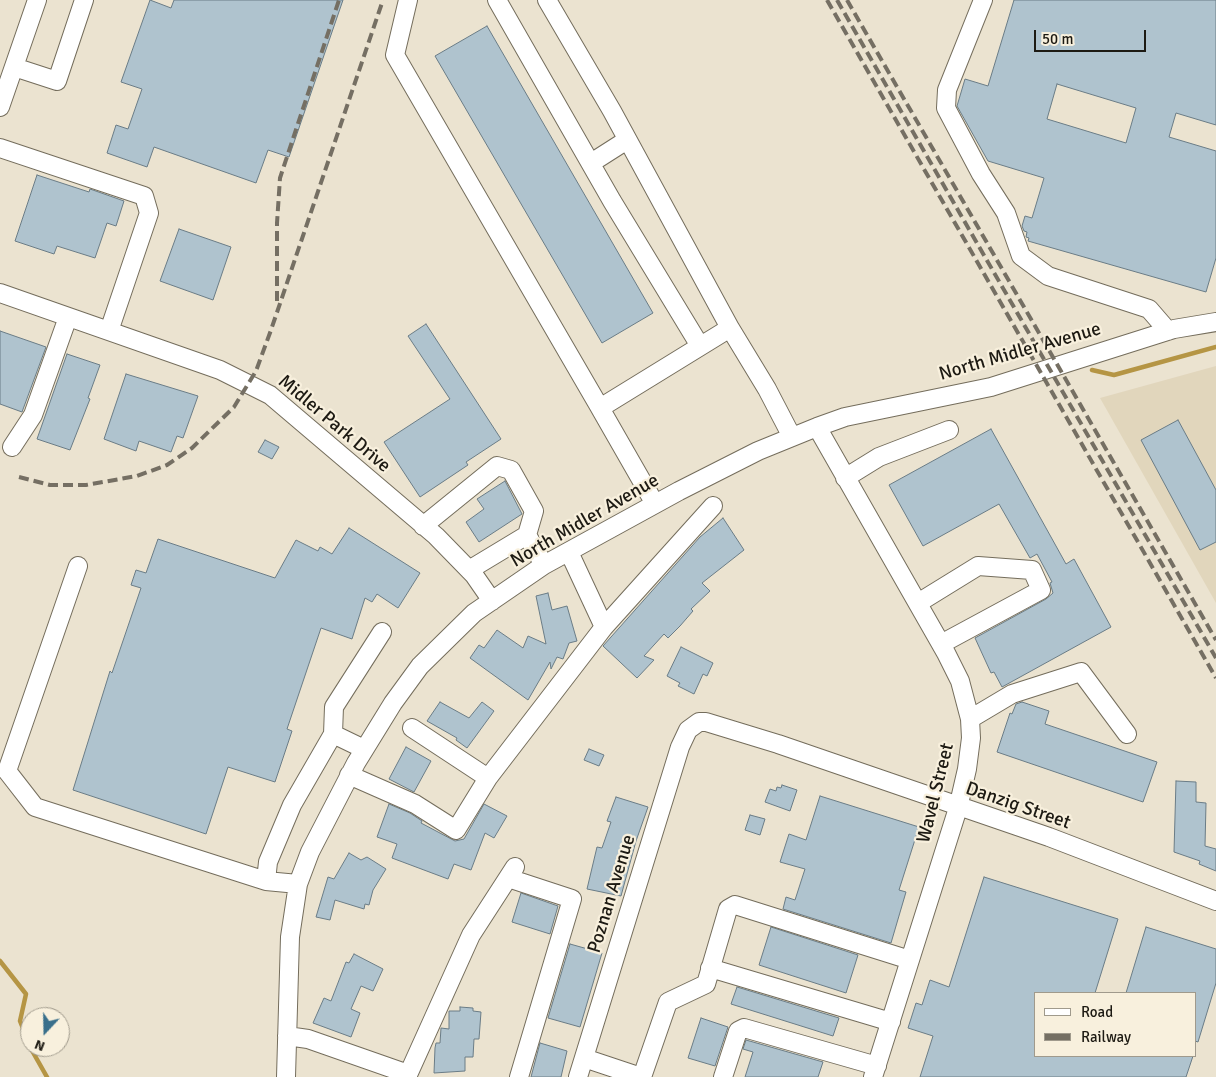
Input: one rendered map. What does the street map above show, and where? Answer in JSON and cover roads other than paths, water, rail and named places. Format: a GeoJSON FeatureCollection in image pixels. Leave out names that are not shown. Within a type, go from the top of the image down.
{"type":"FeatureCollection","features":[{"type":"Feature","properties":{"kind":"street"},"geometry":{"type":"LineString","coordinates":[[0,107],[37,0]]}},
{"type":"Feature","properties":{"kind":"street"},"geometry":{"type":"LineString","coordinates":[[14,67],[57,81],[84,0]]}},
{"type":"Feature","properties":{"kind":"street"},"geometry":{"type":"LineString","coordinates":[[408,0],[395,55],[655,504]]}},
{"type":"Feature","properties":{"kind":"street"},"geometry":{"type":"LineString","coordinates":[[497,0],[591,164],[700,346]]}},
{"type":"Feature","properties":{"kind":"street"},"geometry":{"type":"LineString","coordinates":[[547,0],[627,140],[730,328],[767,389],[792,437]]}},
{"type":"Feature","properties":{"kind":"street"},"geometry":{"type":"LineString","coordinates":[[983,0],[947,90],[946,108],[981,174],[1006,213],[1022,256],[1048,276],[1149,309],[1168,331]]}},
{"type":"Feature","properties":{"kind":"street"},"geometry":{"type":"LineString","coordinates":[[591,164],[627,140]]}},
{"type":"Feature","properties":{"kind":"street"},"geometry":{"type":"LineString","coordinates":[[0,148],[144,196],[149,213],[109,331]]}},
{"type":"Feature","properties":{"kind":"street","name":"Midler Park Drive"},"geometry":{"type":"LineString","coordinates":[[0,294],[220,370],[270,395],[423,526],[469,570],[492,601]]}},
{"type":"Feature","properties":{"kind":"street"},"geometry":{"type":"LineString","coordinates":[[12,446],[33,415],[68,317]]}},
{"type":"Feature","properties":{"kind":"street","name":"North Midler Avenue"},"geometry":{"type":"LineString","coordinates":[[286,1077],[290,937],[298,884],[310,852],[349,774],[393,703],[420,666],[474,613],[544,565],[655,504],[758,451],[817,427],[845,417],[991,387],[1168,331],[1216,322]]}},
{"type":"Feature","properties":{"kind":"street"},"geometry":{"type":"LineString","coordinates":[[600,408],[730,328]]}},
{"type":"Feature","properties":{"kind":"street","name":"Wavel Street"},"geometry":{"type":"LineString","coordinates":[[817,427],[941,644],[960,681],[970,719],[971,738],[967,769],[958,808],[875,1071]]}},
{"type":"Feature","properties":{"kind":"street"},"geometry":{"type":"LineString","coordinates":[[845,478],[879,457],[948,430]]}},
{"type":"Feature","properties":{"kind":"street"},"geometry":{"type":"LineString","coordinates":[[423,526],[497,466],[511,470],[534,511],[527,536],[469,570]]}},
{"type":"Feature","properties":{"kind":"street"},"geometry":{"type":"LineString","coordinates":[[349,774],[415,804],[456,830],[488,778],[604,627],[713,506]]}},
{"type":"Feature","properties":{"kind":"street"},"geometry":{"type":"LineString","coordinates":[[527,536],[544,565]]}},
{"type":"Feature","properties":{"kind":"street"},"geometry":{"type":"LineString","coordinates":[[569,552],[604,627]]}},
{"type":"Feature","properties":{"kind":"street"},"geometry":{"type":"LineString","coordinates":[[78,566],[7,771],[35,807],[266,881],[298,884]]}},
{"type":"Feature","properties":{"kind":"street"},"geometry":{"type":"LineString","coordinates":[[918,603],[978,566],[1032,570],[1041,590],[941,644]]}},
{"type":"Feature","properties":{"kind":"street"},"geometry":{"type":"LineString","coordinates":[[266,881],[268,862],[292,805],[333,734],[334,708],[382,632]]}},
{"type":"Feature","properties":{"kind":"street"},"geometry":{"type":"LineString","coordinates":[[970,719],[1012,694],[1081,672],[1127,734]]}},
{"type":"Feature","properties":{"kind":"street","name":"Danzig Street"},"geometry":{"type":"LineString","coordinates":[[692,726],[699,722],[706,722],[769,741],[958,808],[1049,837],[1216,901]]}},
{"type":"Feature","properties":{"kind":"street","name":"Poznan Avenue"},"geometry":{"type":"LineString","coordinates":[[578,1077],[680,747],[692,726]]}},
{"type":"Feature","properties":{"kind":"street"},"geometry":{"type":"LineString","coordinates":[[412,728],[488,778]]}},
{"type":"Feature","properties":{"kind":"street"},"geometry":{"type":"LineString","coordinates":[[333,734],[364,749]]}},
{"type":"Feature","properties":{"kind":"street"},"geometry":{"type":"LineString","coordinates":[[287,1036],[308,1039],[407,1076],[471,935],[511,873],[572,899],[519,1077]]}},
{"type":"Feature","properties":{"kind":"street"},"geometry":{"type":"LineString","coordinates":[[584,1058],[623,1074],[642,1077],[668,1002],[706,984],[728,909],[735,905],[910,960]]}},
{"type":"Feature","properties":{"kind":"street"},"geometry":{"type":"LineString","coordinates":[[710,968],[891,1022]]}},
{"type":"Feature","properties":{"kind":"street"},"geometry":{"type":"LineString","coordinates":[[723,1077],[738,1031],[744,1028],[875,1071]]}},
{"type":"Feature","properties":{"kind":"waterway"},"geometry":{"type":"LineString","coordinates":[[1092,370],[1114,375],[1216,347]]}},
{"type":"Feature","properties":{"kind":"waterway"},"geometry":{"type":"LineString","coordinates":[[0,961],[26,994],[23,1007]]}},
{"type":"Feature","properties":{"kind":"waterway"},"geometry":{"type":"LineString","coordinates":[[36,1057],[47,1077]]}},
{"type":"Feature","properties":{"kind":"railway"},"geometry":{"type":"LineString","coordinates":[[277,301],[277,223],[280,178],[339,0]]}},
{"type":"Feature","properties":{"kind":"railway"},"geometry":{"type":"LineString","coordinates":[[19,477],[50,485],[86,485],[137,476],[167,465],[192,448],[234,407],[256,371],[383,0]]}},
{"type":"Feature","properties":{"kind":"railway"},"geometry":{"type":"LineString","coordinates":[[827,0],[1216,678]]}},
{"type":"Feature","properties":{"kind":"railway"},"geometry":{"type":"LineString","coordinates":[[837,0],[1216,658]]}},
{"type":"Feature","properties":{"kind":"railway"},"geometry":{"type":"LineString","coordinates":[[847,0],[1216,640]]}}]}
